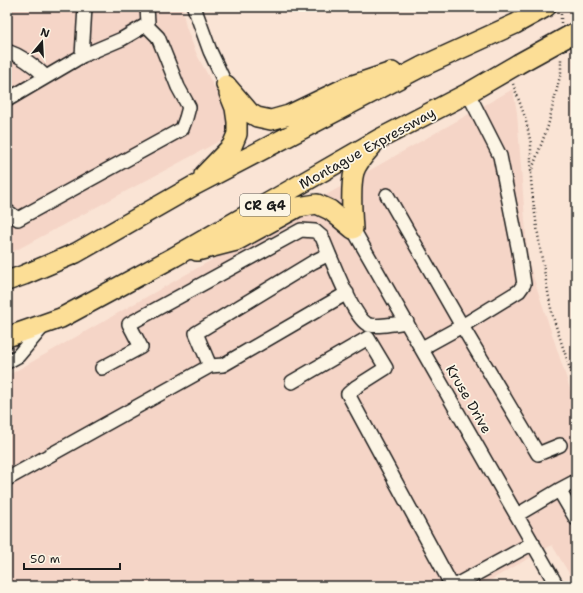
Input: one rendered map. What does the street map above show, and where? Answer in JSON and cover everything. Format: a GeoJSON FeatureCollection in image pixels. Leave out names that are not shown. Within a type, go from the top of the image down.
{"type":"FeatureCollection","features":[{"type":"Feature","properties":{"kind":"highway"},"geometry":{"type":"LineString","coordinates":[[7,281],[76,253],[195,185],[423,66],[515,24],[546,7]]}},
{"type":"Feature","properties":{"kind":"highway","name":"Montague Expressway"},"geometry":{"type":"LineString","coordinates":[[7,337],[61,318],[174,257],[379,138],[468,93],[512,67],[568,30]]}},
{"type":"Feature","properties":{"kind":"highway"},"geometry":{"type":"LineString","coordinates":[[226,85],[250,113],[257,117],[271,120],[289,115],[347,87],[387,73],[423,66]]}},
{"type":"Feature","properties":{"kind":"highway"},"geometry":{"type":"LineString","coordinates":[[195,185],[232,146],[237,134],[235,108],[226,85]]}},
{"type":"Feature","properties":{"kind":"highway"},"geometry":{"type":"LineString","coordinates":[[353,229],[352,189],[354,172],[362,157],[379,138]]}},
{"type":"Feature","properties":{"kind":"highway"},"geometry":{"type":"LineString","coordinates":[[174,257],[236,241],[298,207],[317,204],[330,210],[353,229]]}},
{"type":"Feature","properties":{"kind":"street"},"geometry":{"type":"LineString","coordinates":[[82,56],[85,7]]}},
{"type":"Feature","properties":{"kind":"street"},"geometry":{"type":"LineString","coordinates":[[7,100],[82,56],[122,39],[146,25],[148,23],[147,7]]}},
{"type":"Feature","properties":{"kind":"street"},"geometry":{"type":"LineString","coordinates":[[194,7],[210,51],[226,85]]}},
{"type":"Feature","properties":{"kind":"street"},"geometry":{"type":"LineString","coordinates":[[7,211],[18,219],[182,129],[189,107],[178,87],[158,37],[146,25]]}},
{"type":"Feature","properties":{"kind":"street"},"geometry":{"type":"LineString","coordinates":[[7,51],[22,58],[37,68],[46,77]]}},
{"type":"Feature","properties":{"kind":"street"},"geometry":{"type":"LineString","coordinates":[[422,348],[520,291],[524,284],[500,156],[468,93]]}},
{"type":"Feature","properties":{"kind":"street"},"geometry":{"type":"LineString","coordinates":[[387,195],[538,454],[560,445]]}},
{"type":"Feature","properties":{"kind":"street","name":"Kruse Drive"},"geometry":{"type":"LineString","coordinates":[[353,229],[557,586]]}},
{"type":"Feature","properties":{"kind":"street"},"geometry":{"type":"LineString","coordinates":[[102,368],[141,347],[129,324],[301,230],[315,231],[322,237],[359,316],[368,325],[407,322]]}},
{"type":"Feature","properties":{"kind":"street"},"geometry":{"type":"LineString","coordinates":[[210,366],[196,332],[329,254]]}},
{"type":"Feature","properties":{"kind":"street"},"geometry":{"type":"LineString","coordinates":[[7,480],[210,366],[223,365],[347,293]]}},
{"type":"Feature","properties":{"kind":"street"},"geometry":{"type":"LineString","coordinates":[[7,362],[18,356],[45,324]]}},
{"type":"Feature","properties":{"kind":"street"},"geometry":{"type":"LineString","coordinates":[[292,382],[368,338],[386,368],[356,387],[348,394],[453,586],[533,543]]}},
{"type":"Feature","properties":{"kind":"street"},"geometry":{"type":"LineString","coordinates":[[517,515],[576,481]]}},
{"type":"Feature","properties":{"kind":"street"},"geometry":{"type":"LineString","coordinates":[[559,490],[576,519]]}},
{"type":"Feature","properties":{"kind":"path"},"geometry":{"type":"LineString","coordinates":[[561,7],[568,30]]}},
{"type":"Feature","properties":{"kind":"path"},"geometry":{"type":"LineString","coordinates":[[531,175],[548,126],[561,72],[561,58]]}},
{"type":"Feature","properties":{"kind":"path"},"geometry":{"type":"LineString","coordinates":[[512,67],[526,117],[530,144],[535,216],[552,314],[576,387]]}},
{"type":"Feature","properties":{"kind":"shaded area"},"geometry":{"type":"Polygon","coordinates":[[[7,7],[182,7],[186,27],[197,55],[225,107],[230,121],[229,136],[7,255],[7,7]]]}},
{"type":"Feature","properties":{"kind":"shaded area"},"geometry":{"type":"Polygon","coordinates":[[[513,89],[517,113],[528,261],[576,407],[576,585],[552,545],[480,586],[7,586],[7,376],[513,89]]]}}]}
